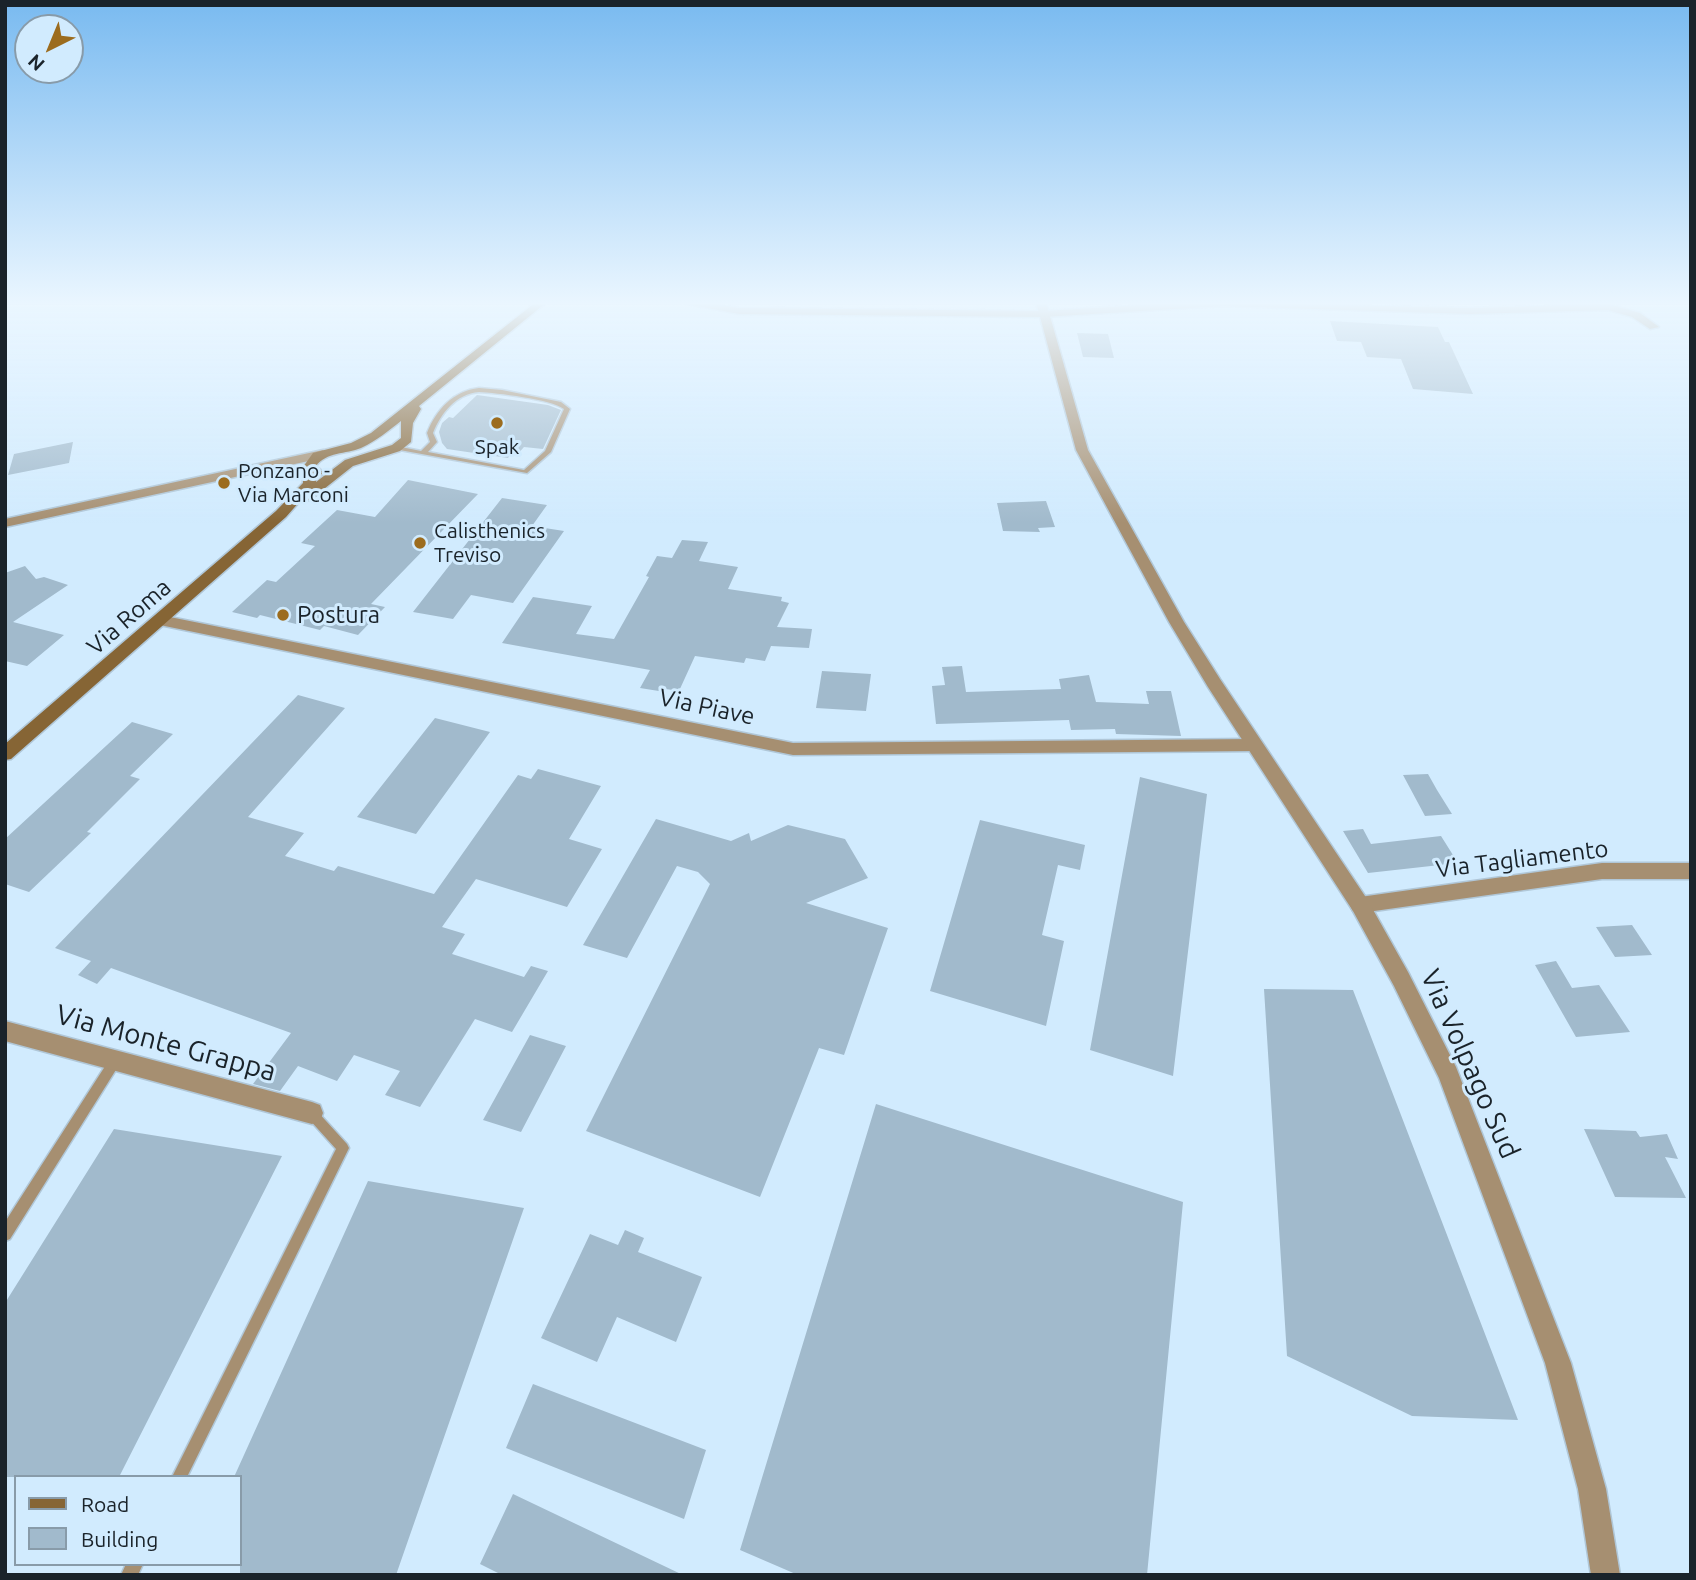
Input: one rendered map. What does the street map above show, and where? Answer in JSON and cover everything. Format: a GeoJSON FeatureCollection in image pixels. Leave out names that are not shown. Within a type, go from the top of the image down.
{"type":"FeatureCollection","features":[{"type":"Feature","properties":{"kind":"main road"},"geometry":{"type":"LineString","coordinates":[[375,436],[451,376]]}},
{"type":"Feature","properties":{"kind":"main road"},"geometry":{"type":"LineString","coordinates":[[301,466],[325,473],[361,458],[396,448],[407,439],[405,429],[410,415],[432,391]]}},
{"type":"Feature","properties":{"kind":"main road"},"geometry":{"type":"LineString","coordinates":[[323,454],[351,447],[388,430],[405,429]]}},
{"type":"Feature","properties":{"kind":"main road","name":"Via Roma"},"geometry":{"type":"LineString","coordinates":[[281,514],[309,484],[301,466],[323,454]]}},
{"type":"Feature","properties":{"kind":"main road","name":"Via Roma"},"geometry":{"type":"LineString","coordinates":[[5,754],[281,514],[342,468]]}},
{"type":"Feature","properties":{"kind":"street","name":"Via Volpago Sud"},"geometry":{"type":"LineString","coordinates":[[1062,376],[1082,450],[1177,622],[1253,745],[1360,905],[1401,979],[1448,1074],[1524,1267],[1558,1363],[1588,1477],[1606,1575]]}},
{"type":"Feature","properties":{"kind":"street"},"geometry":{"type":"LineString","coordinates":[[5,523],[271,466],[301,466],[323,454]]}},
{"type":"Feature","properties":{"kind":"street","name":"Via Piave"},"geometry":{"type":"LineString","coordinates":[[160,620],[793,749],[1253,745]]}},
{"type":"Feature","properties":{"kind":"street","name":"Via Tagliamento"},"geometry":{"type":"LineString","coordinates":[[1360,905],[1602,872],[1691,871]]}},
{"type":"Feature","properties":{"kind":"street","name":"Via Monte Grappa"},"geometry":{"type":"LineString","coordinates":[[5,1031],[312,1113]]}},
{"type":"Feature","properties":{"kind":"lane"},"geometry":{"type":"LineString","coordinates":[[396,448],[525,472],[548,452],[567,409],[561,404],[481,390],[466,392],[436,417],[430,433],[434,442],[423,453]]}},
{"type":"Feature","properties":{"kind":"lane"},"geometry":{"type":"LineString","coordinates":[[5,1234],[116,1061]]}},
{"type":"Feature","properties":{"kind":"lane"},"geometry":{"type":"LineString","coordinates":[[180,1475],[344,1148],[312,1113]]}},
{"type":"Feature","properties":{"kind":"building"},"geometry":{"type":"Polygon","coordinates":[[[1408,376],[1465,376],[1473,394],[1413,389],[1408,376]]]}},
{"type":"Feature","properties":{"kind":"building"},"geometry":{"type":"Polygon","coordinates":[[[477,395],[548,405],[561,410],[543,449],[524,447],[516,456],[510,455],[508,458],[447,449],[439,432],[442,423],[449,417],[453,418],[477,395]]]}},
{"type":"Feature","properties":{"kind":"building"},"geometry":{"type":"Polygon","coordinates":[[[73,442],[69,463],[8,475],[14,454],[73,442]]]}},
{"type":"Feature","properties":{"kind":"building"},"geometry":{"type":"Polygon","coordinates":[[[408,480],[478,494],[371,604],[385,607],[358,635],[324,626],[320,630],[260,615],[257,618],[232,612],[267,580],[276,582],[315,546],[301,543],[337,510],[375,517],[408,480]]]}},
{"type":"Feature","properties":{"kind":"building"},"geometry":{"type":"Polygon","coordinates":[[[502,498],[547,505],[532,526],[564,531],[513,603],[471,595],[453,619],[413,612],[502,498]]]}},
{"type":"Feature","properties":{"kind":"building"},"geometry":{"type":"Polygon","coordinates":[[[1046,501],[1055,527],[1038,528],[1040,532],[1003,531],[997,503],[1046,501]]]}},
{"type":"Feature","properties":{"kind":"building"},"geometry":{"type":"Polygon","coordinates":[[[682,540],[708,542],[699,561],[738,567],[728,589],[782,597],[781,601],[789,603],[777,627],[812,629],[809,648],[771,646],[765,661],[746,658],[744,663],[695,656],[679,691],[666,689],[665,692],[640,688],[650,670],[502,643],[533,597],[592,606],[576,634],[614,639],[649,577],[646,576],[657,556],[672,558],[682,540]]]}},
{"type":"Feature","properties":{"kind":"building"},"geometry":{"type":"Polygon","coordinates":[[[25,566],[36,579],[44,577],[68,585],[13,622],[64,635],[27,666],[5,661],[5,573],[25,566]]]}},
{"type":"Feature","properties":{"kind":"building"},"geometry":{"type":"Polygon","coordinates":[[[962,666],[966,692],[1061,689],[1059,679],[1089,675],[1096,702],[1149,704],[1146,691],[1171,691],[1181,736],[1116,734],[1115,729],[1071,730],[1069,720],[936,724],[932,686],[945,685],[942,667],[962,666]]]}},
{"type":"Feature","properties":{"kind":"building"},"geometry":{"type":"Polygon","coordinates":[[[822,671],[871,674],[866,711],[816,708],[822,671]]]}},
{"type":"Feature","properties":{"kind":"building"},"geometry":{"type":"Polygon","coordinates":[[[298,695],[345,708],[248,817],[304,833],[285,856],[334,871],[338,866],[434,894],[518,775],[531,779],[538,769],[601,786],[569,839],[602,849],[567,907],[476,879],[442,927],[465,934],[452,954],[524,977],[531,966],[548,971],[512,1032],[475,1019],[420,1107],[385,1095],[400,1071],[354,1055],[337,1081],[298,1066],[280,1091],[253,1084],[291,1033],[111,968],[97,984],[78,975],[91,961],[55,948],[298,695]]]}},
{"type":"Feature","properties":{"kind":"building"},"geometry":{"type":"Polygon","coordinates":[[[435,718],[490,732],[416,834],[357,817],[435,718]]]}},
{"type":"Feature","properties":{"kind":"building"},"geometry":{"type":"Polygon","coordinates":[[[132,722],[173,734],[130,776],[140,779],[87,832],[91,833],[29,892],[5,884],[5,839],[132,722]]]}},
{"type":"Feature","properties":{"kind":"building"},"geometry":{"type":"Polygon","coordinates":[[[1428,774],[1452,814],[1425,816],[1403,775],[1428,774]]]}},
{"type":"Feature","properties":{"kind":"building"},"geometry":{"type":"Polygon","coordinates":[[[1140,777],[1207,794],[1173,1076],[1090,1050],[1140,777]]]}},
{"type":"Feature","properties":{"kind":"building"},"geometry":{"type":"Polygon","coordinates":[[[656,819],[731,841],[749,833],[751,841],[788,825],[845,839],[868,878],[806,903],[888,928],[844,1055],[819,1048],[760,1197],[586,1131],[710,884],[698,872],[677,866],[627,958],[583,945],[656,819]]]}},
{"type":"Feature","properties":{"kind":"building"},"geometry":{"type":"Polygon","coordinates":[[[980,820],[1085,845],[1080,870],[1058,865],[1042,935],[1064,941],[1046,1026],[930,991],[980,820]]]}},
{"type":"Feature","properties":{"kind":"building"},"geometry":{"type":"Polygon","coordinates":[[[1363,829],[1371,844],[1441,836],[1458,863],[1368,873],[1343,831],[1363,829]]]}},
{"type":"Feature","properties":{"kind":"building"},"geometry":{"type":"Polygon","coordinates":[[[1632,925],[1652,955],[1615,957],[1596,927],[1632,925]]]}},
{"type":"Feature","properties":{"kind":"building"},"geometry":{"type":"Polygon","coordinates":[[[1556,961],[1572,988],[1599,985],[1630,1032],[1576,1037],[1535,965],[1556,961]]]}},
{"type":"Feature","properties":{"kind":"building"},"geometry":{"type":"Polygon","coordinates":[[[1264,989],[1353,990],[1518,1420],[1412,1416],[1287,1356],[1264,989]]]}},
{"type":"Feature","properties":{"kind":"building"},"geometry":{"type":"Polygon","coordinates":[[[530,1035],[566,1046],[521,1132],[483,1120],[530,1035]]]}},
{"type":"Feature","properties":{"kind":"building"},"geometry":{"type":"Polygon","coordinates":[[[876,1104],[1183,1202],[1147,1575],[798,1575],[740,1550],[876,1104]]]}},
{"type":"Feature","properties":{"kind":"building"},"geometry":{"type":"Polygon","coordinates":[[[114,1129],[282,1156],[120,1475],[5,1477],[5,1303],[114,1129]]]}},
{"type":"Feature","properties":{"kind":"building"},"geometry":{"type":"Polygon","coordinates":[[[1584,1129],[1636,1131],[1640,1137],[1667,1134],[1678,1159],[1665,1157],[1686,1198],[1615,1197],[1584,1129]]]}},
{"type":"Feature","properties":{"kind":"building"},"geometry":{"type":"Polygon","coordinates":[[[368,1181],[524,1208],[396,1575],[240,1575],[242,1475],[235,1475],[368,1181]]]}},
{"type":"Feature","properties":{"kind":"building"},"geometry":{"type":"Polygon","coordinates":[[[625,1230],[644,1238],[638,1252],[702,1277],[676,1342],[617,1317],[597,1362],[541,1338],[590,1234],[618,1245],[625,1230]]]}},
{"type":"Feature","properties":{"kind":"building"},"geometry":{"type":"Polygon","coordinates":[[[533,1384],[706,1450],[684,1519],[506,1448],[533,1384]]]}},
{"type":"Feature","properties":{"kind":"building"},"geometry":{"type":"Polygon","coordinates":[[[513,1494],[683,1575],[502,1575],[480,1564],[513,1494]]]}},
{"type":"Feature","properties":{"kind":"place","name":"Spak"},"geometry":{"type":"Point","coordinates":[497,423]}},
{"type":"Feature","properties":{"kind":"place","name":"Ponzano - Via Marconi"},"geometry":{"type":"Point","coordinates":[224,483]}},
{"type":"Feature","properties":{"kind":"place","name":"Calisthenics Treviso"},"geometry":{"type":"Point","coordinates":[420,543]}},
{"type":"Feature","properties":{"kind":"place","name":"Postura"},"geometry":{"type":"Point","coordinates":[283,615]}}]}
